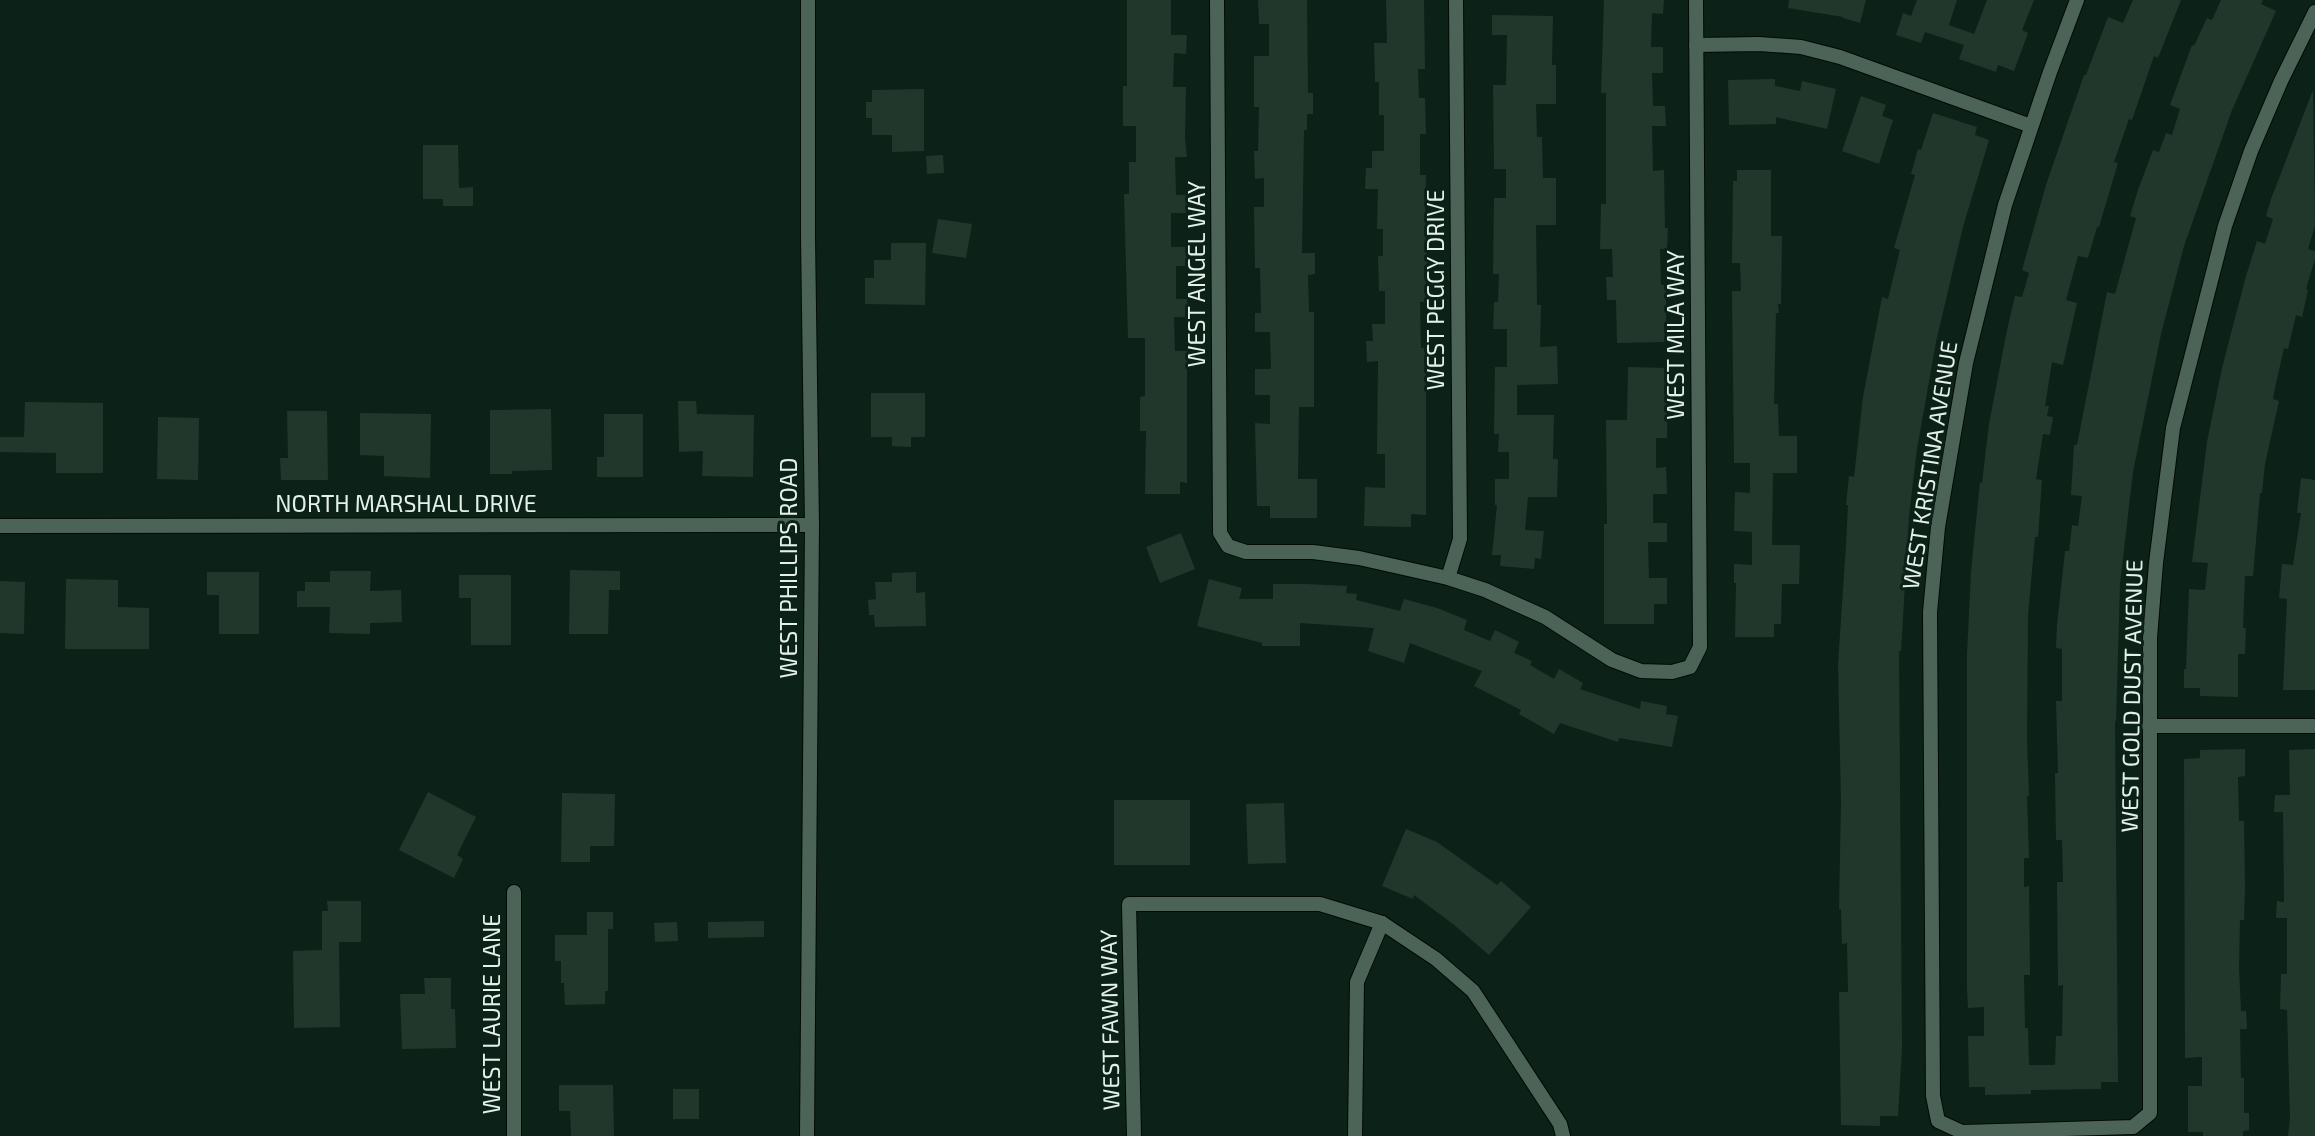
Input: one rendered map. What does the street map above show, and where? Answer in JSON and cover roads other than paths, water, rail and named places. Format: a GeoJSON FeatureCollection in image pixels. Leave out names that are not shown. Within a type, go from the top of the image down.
{"type":"FeatureCollection","features":[{"type":"Feature","properties":{"kind":"street","name":"WEST PHILLIPS ROAD"},"geometry":{"type":"LineString","coordinates":[[807,1136],[812,525],[808,0]]}},
{"type":"Feature","properties":{"kind":"street","name":"WEST ANGEL WAY"},"geometry":{"type":"LineString","coordinates":[[1217,0],[1220,533],[1228,545],[1246,552],[1313,552],[1359,558],[1448,578]]}},
{"type":"Feature","properties":{"kind":"street","name":"WEST PEGGY DRIVE"},"geometry":{"type":"LineString","coordinates":[[1448,578],[1460,539],[1456,0]]}},
{"type":"Feature","properties":{"kind":"street","name":"WEST MILA WAY"},"geometry":{"type":"LineString","coordinates":[[1448,578],[1485,590],[1545,617],[1612,660],[1641,671],[1672,672],[1690,667],[1700,647],[1696,0]]}},
{"type":"Feature","properties":{"kind":"street","name":"WEST KRISTINA AVENUE"},"geometry":{"type":"LineString","coordinates":[[2077,0],[2005,205],[1966,363],[1938,527],[1930,611],[1933,1096],[1938,1121],[1962,1132],[2133,1127],[2150,1113]]}},
{"type":"Feature","properties":{"kind":"street","name":"WEST GOLD DUST AVENUE"},"geometry":{"type":"LineString","coordinates":[[2150,1113],[2150,638],[2155,563],[2173,428],[2210,293],[2225,226],[2251,151],[2315,12]]}},
{"type":"Feature","properties":{"kind":"street"},"geometry":{"type":"LineString","coordinates":[[1696,45],[1759,44],[1801,47],[1840,57],[2031,126]]}},
{"type":"Feature","properties":{"kind":"street","name":"NORTH MARSHALL DRIVE"},"geometry":{"type":"LineString","coordinates":[[0,526],[812,525]]}},
{"type":"Feature","properties":{"kind":"street"},"geometry":{"type":"LineString","coordinates":[[2149,726],[2315,726]]}},
{"type":"Feature","properties":{"kind":"street","name":"WEST LAURIE LANE"},"geometry":{"type":"LineString","coordinates":[[513,1136],[514,892]]}},
{"type":"Feature","properties":{"kind":"street","name":"WEST FAWN WAY"},"geometry":{"type":"LineString","coordinates":[[1134,1136],[1129,904],[1320,904],[1382,923]]}},
{"type":"Feature","properties":{"kind":"street"},"geometry":{"type":"LineString","coordinates":[[1355,1136],[1357,982],[1382,923],[1436,959],[1473,991],[1560,1124],[1563,1136]]}}]}
